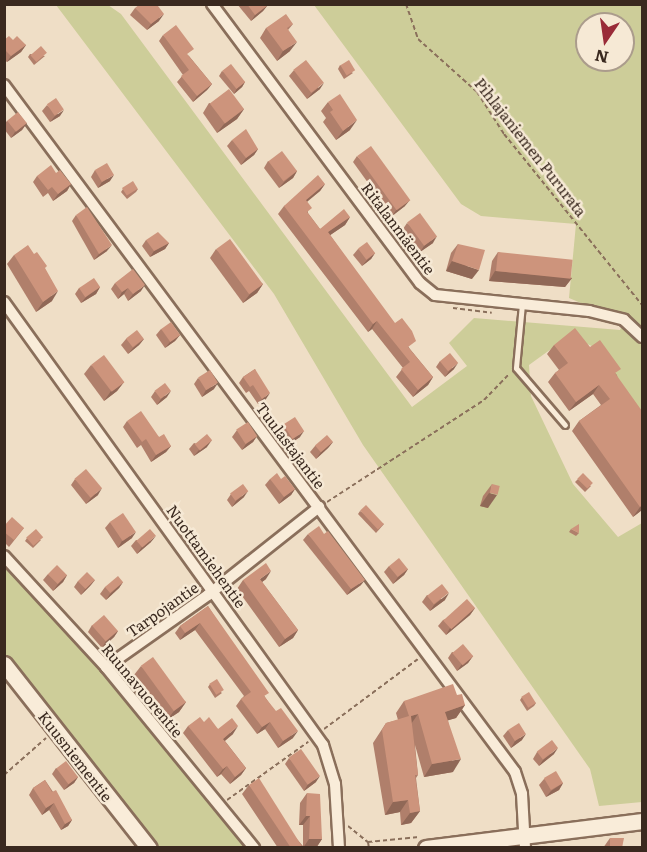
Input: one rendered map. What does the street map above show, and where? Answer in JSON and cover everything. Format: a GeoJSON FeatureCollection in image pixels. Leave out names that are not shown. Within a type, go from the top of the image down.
{"type":"FeatureCollection","features":[{"type":"Feature","properties":{"kind":"street","name":"Ritalanmäentie"},"geometry":{"type":"LineString","coordinates":[[212,4],[420,283],[435,295],[522,302],[589,311],[624,320],[642,337]]}},
{"type":"Feature","properties":{"kind":"street","name":"Tuulastajantie"},"geometry":{"type":"LineString","coordinates":[[4,85],[428,652],[515,772],[522,794],[525,841]]}},
{"type":"Feature","properties":{"kind":"street","name":"Nuottamiehentie"},"geometry":{"type":"LineString","coordinates":[[4,302],[317,734],[334,784],[339,848]]}},
{"type":"Feature","properties":{"kind":"street","name":"Tarpojantie"},"geometry":{"type":"LineString","coordinates":[[106,667],[214,591],[319,507]]}},
{"type":"Feature","properties":{"kind":"street","name":"Ruunavuorentie"},"geometry":{"type":"LineString","coordinates":[[4,555],[106,667],[254,848]]}},
{"type":"Feature","properties":{"kind":"street","name":"Kuusniementie"},"geometry":{"type":"LineString","coordinates":[[4,664],[149,848]]}},
{"type":"Feature","properties":{"kind":"street"},"geometry":{"type":"LineString","coordinates":[[425,842],[525,841],[642,821]]}},
{"type":"Feature","properties":{"kind":"lane"},"geometry":{"type":"LineString","coordinates":[[522,302],[516,368],[565,425]]}},
{"type":"Feature","properties":{"kind":"path","name":"Pihlajaniemen Pururata"},"geometry":{"type":"LineString","coordinates":[[406,4],[418,39],[477,92],[504,134],[642,305]]}},
{"type":"Feature","properties":{"kind":"path"},"geometry":{"type":"LineString","coordinates":[[319,507],[484,400],[516,368]]}},
{"type":"Feature","properties":{"kind":"path"},"geometry":{"type":"LineString","coordinates":[[220,806],[428,652]]}},
{"type":"Feature","properties":{"kind":"path"},"geometry":{"type":"LineString","coordinates":[[4,775],[54,730]]}},
{"type":"Feature","properties":{"kind":"path"},"geometry":{"type":"LineString","coordinates":[[336,825],[351,826],[368,842],[369,848]]}},
{"type":"Feature","properties":{"kind":"path"},"geometry":{"type":"LineString","coordinates":[[368,842],[425,842]]}},
{"type":"Feature","properties":{"kind":"green space"},"geometry":{"type":"Polygon","coordinates":[[[56,5],[108,5],[121,14],[412,407],[467,366],[449,343],[474,318],[620,330],[624,321],[569,298],[576,224],[481,216],[461,204],[314,5],[642,5],[642,414],[594,347],[569,336],[529,365],[531,396],[573,484],[618,537],[642,523],[642,802],[599,806],[590,769],[363,445],[274,294],[56,5]]]}},
{"type":"Feature","properties":{"kind":"green space"},"geometry":{"type":"Polygon","coordinates":[[[4,556],[106,667],[252,847],[149,847],[5,664],[4,556]]]}},
{"type":"Feature","properties":{"kind":"building"},"geometry":{"type":"Polygon","coordinates":[[[140,4],[160,4],[158,6],[164,14],[151,24],[135,8],[140,4]]]}},
{"type":"Feature","properties":{"kind":"building"},"geometry":{"type":"Polygon","coordinates":[[[247,4],[268,4],[268,5],[255,15],[247,4]]]}},
{"type":"Feature","properties":{"kind":"building"},"geometry":{"type":"Polygon","coordinates":[[[286,14],[293,24],[287,28],[297,42],[283,51],[266,28],[286,14]]]}},
{"type":"Feature","properties":{"kind":"building"},"geometry":{"type":"Polygon","coordinates":[[[176,25],[194,49],[187,54],[212,84],[197,96],[181,76],[189,70],[163,35],[176,25]]]}},
{"type":"Feature","properties":{"kind":"building"},"geometry":{"type":"Polygon","coordinates":[[[9,36],[13,40],[17,36],[26,45],[11,56],[4,49],[4,40],[9,36]]]}},
{"type":"Feature","properties":{"kind":"building"},"geometry":{"type":"Polygon","coordinates":[[[41,46],[47,53],[36,62],[30,55],[41,46]]]}},
{"type":"Feature","properties":{"kind":"building"},"geometry":{"type":"Polygon","coordinates":[[[306,60],[324,83],[311,93],[293,70],[306,60]]]}},
{"type":"Feature","properties":{"kind":"building"},"geometry":{"type":"Polygon","coordinates":[[[349,60],[355,70],[347,75],[340,65],[349,60]]]}},
{"type":"Feature","properties":{"kind":"building"},"geometry":{"type":"Polygon","coordinates":[[[231,64],[245,82],[236,89],[222,71],[231,64]]]}},
{"type":"Feature","properties":{"kind":"building"},"geometry":{"type":"Polygon","coordinates":[[[229,89],[244,109],[225,123],[210,103],[229,89]]]}},
{"type":"Feature","properties":{"kind":"building"},"geometry":{"type":"Polygon","coordinates":[[[340,94],[357,120],[343,131],[330,112],[333,110],[328,102],[340,94]]]}},
{"type":"Feature","properties":{"kind":"building"},"geometry":{"type":"Polygon","coordinates":[[[56,98],[64,110],[55,116],[47,104],[56,98]]]}},
{"type":"Feature","properties":{"kind":"building"},"geometry":{"type":"Polygon","coordinates":[[[18,112],[27,123],[16,132],[7,121],[18,112]]]}},
{"type":"Feature","properties":{"kind":"building"},"geometry":{"type":"Polygon","coordinates":[[[246,129],[258,149],[246,158],[232,140],[246,129]]]}},
{"type":"Feature","properties":{"kind":"building"},"geometry":{"type":"Polygon","coordinates":[[[371,146],[410,200],[397,210],[357,156],[371,146]]]}},
{"type":"Feature","properties":{"kind":"building"},"geometry":{"type":"Polygon","coordinates":[[[282,151],[297,171],[283,181],[268,161],[282,151]]]}},
{"type":"Feature","properties":{"kind":"building"},"geometry":{"type":"Polygon","coordinates":[[[107,163],[114,175],[102,182],[95,170],[107,163]]]}},
{"type":"Feature","properties":{"kind":"building"},"geometry":{"type":"Polygon","coordinates":[[[51,165],[56,173],[60,170],[71,184],[58,194],[52,187],[48,190],[37,176],[51,165]]]}},
{"type":"Feature","properties":{"kind":"building"},"geometry":{"type":"Polygon","coordinates":[[[318,175],[325,184],[306,200],[312,208],[307,212],[320,229],[344,209],[350,217],[328,232],[395,323],[402,318],[412,331],[416,341],[408,347],[433,377],[418,390],[401,369],[410,362],[377,321],[373,324],[284,206],[318,175]]]}},
{"type":"Feature","properties":{"kind":"building"},"geometry":{"type":"Polygon","coordinates":[[[133,181],[138,189],[127,196],[122,188],[133,181]]]}},
{"type":"Feature","properties":{"kind":"building"},"geometry":{"type":"Polygon","coordinates":[[[87,207],[112,245],[99,254],[76,215],[87,207]]]}},
{"type":"Feature","properties":{"kind":"building"},"geometry":{"type":"Polygon","coordinates":[[[420,213],[437,236],[424,246],[407,222],[420,213]]]}},
{"type":"Feature","properties":{"kind":"building"},"geometry":{"type":"Polygon","coordinates":[[[158,232],[169,243],[154,251],[146,240],[158,232]]]}},
{"type":"Feature","properties":{"kind":"building"},"geometry":{"type":"Polygon","coordinates":[[[230,239],[263,284],[249,294],[216,249],[230,239]]]}},
{"type":"Feature","properties":{"kind":"building"},"geometry":{"type":"Polygon","coordinates":[[[367,242],[375,253],[366,260],[358,248],[367,242]]]}},
{"type":"Feature","properties":{"kind":"building"},"geometry":{"type":"Polygon","coordinates":[[[458,244],[485,250],[479,270],[452,261],[458,244]]]}},
{"type":"Feature","properties":{"kind":"building"},"geometry":{"type":"Polygon","coordinates":[[[28,245],[34,254],[37,252],[47,266],[45,268],[58,291],[43,302],[14,255],[28,245]]]}},
{"type":"Feature","properties":{"kind":"building"},"geometry":{"type":"Polygon","coordinates":[[[498,252],[573,260],[571,279],[496,271],[498,252]]]}},
{"type":"Feature","properties":{"kind":"building"},"geometry":{"type":"Polygon","coordinates":[[[133,269],[145,285],[133,294],[128,288],[122,292],[115,283],[133,269]]]}},
{"type":"Feature","properties":{"kind":"building"},"geometry":{"type":"Polygon","coordinates":[[[94,278],[100,287],[85,297],[79,288],[94,278]]]}},
{"type":"Feature","properties":{"kind":"building"},"geometry":{"type":"Polygon","coordinates":[[[171,322],[180,335],[170,342],[161,329],[171,322]]]}},
{"type":"Feature","properties":{"kind":"building"},"geometry":{"type":"Polygon","coordinates":[[[575,328],[590,347],[600,340],[621,369],[615,373],[642,411],[642,505],[640,507],[579,421],[610,399],[599,385],[576,402],[555,373],[568,363],[554,345],[575,328]]]}},
{"type":"Feature","properties":{"kind":"building"},"geometry":{"type":"Polygon","coordinates":[[[137,330],[144,339],[133,347],[126,339],[137,330]]]}},
{"type":"Feature","properties":{"kind":"building"},"geometry":{"type":"Polygon","coordinates":[[[450,353],[458,363],[448,371],[440,361],[450,353]]]}},
{"type":"Feature","properties":{"kind":"building"},"geometry":{"type":"Polygon","coordinates":[[[104,355],[124,382],[112,392],[91,365],[104,355]]]}},
{"type":"Feature","properties":{"kind":"building"},"geometry":{"type":"Polygon","coordinates":[[[255,369],[270,393],[262,399],[253,385],[250,387],[243,377],[255,369]]]}},
{"type":"Feature","properties":{"kind":"building"},"geometry":{"type":"Polygon","coordinates":[[[210,370],[218,383],[206,390],[198,377],[210,370]]]}},
{"type":"Feature","properties":{"kind":"building"},"geometry":{"type":"Polygon","coordinates":[[[165,383],[171,391],[161,399],[155,391],[165,383]]]}},
{"type":"Feature","properties":{"kind":"building"},"geometry":{"type":"Polygon","coordinates":[[[141,411],[159,437],[164,434],[171,446],[156,455],[146,439],[142,442],[127,421],[141,411]]]}},
{"type":"Feature","properties":{"kind":"building"},"geometry":{"type":"Polygon","coordinates":[[[295,417],[304,431],[293,439],[283,425],[295,417]]]}},
{"type":"Feature","properties":{"kind":"building"},"geometry":{"type":"Polygon","coordinates":[[[248,422],[257,436],[246,444],[236,430],[248,422]]]}},
{"type":"Feature","properties":{"kind":"building"},"geometry":{"type":"Polygon","coordinates":[[[207,434],[212,440],[200,450],[195,444],[207,434]]]}},
{"type":"Feature","properties":{"kind":"building"},"geometry":{"type":"Polygon","coordinates":[[[327,435],[333,442],[321,452],[315,445],[327,435]]]}},
{"type":"Feature","properties":{"kind":"building"},"geometry":{"type":"Polygon","coordinates":[[[86,469],[102,488],[91,498],[75,479],[86,469]]]}},
{"type":"Feature","properties":{"kind":"building"},"geometry":{"type":"Polygon","coordinates":[[[277,473],[281,479],[285,476],[295,489],[284,497],[270,479],[277,473]]]}},
{"type":"Feature","properties":{"kind":"building"},"geometry":{"type":"Polygon","coordinates":[[[583,473],[593,483],[587,489],[577,479],[583,473]]]}},
{"type":"Feature","properties":{"kind":"building"},"geometry":{"type":"Polygon","coordinates":[[[243,484],[248,491],[235,501],[230,493],[243,484]]]}},
{"type":"Feature","properties":{"kind":"building"},"geometry":{"type":"Polygon","coordinates":[[[492,484],[500,486],[498,495],[490,493],[492,484]]]}},
{"type":"Feature","properties":{"kind":"building"},"geometry":{"type":"Polygon","coordinates":[[[366,505],[384,524],[378,529],[360,510],[366,505]]]}},
{"type":"Feature","properties":{"kind":"building"},"geometry":{"type":"Polygon","coordinates":[[[123,513],[136,532],[123,541],[110,522],[123,513]]]}},
{"type":"Feature","properties":{"kind":"building"},"geometry":{"type":"Polygon","coordinates":[[[12,517],[24,528],[14,540],[4,532],[4,526],[12,517]]]}},
{"type":"Feature","properties":{"kind":"building"},"geometry":{"type":"Polygon","coordinates":[[[579,524],[579,533],[571,529],[579,524]]]}},
{"type":"Feature","properties":{"kind":"building"},"geometry":{"type":"Polygon","coordinates":[[[319,526],[324,534],[328,531],[365,580],[351,589],[308,534],[319,526]]]}},
{"type":"Feature","properties":{"kind":"building"},"geometry":{"type":"Polygon","coordinates":[[[36,529],[43,537],[33,546],[26,538],[36,529]]]}},
{"type":"Feature","properties":{"kind":"building"},"geometry":{"type":"Polygon","coordinates":[[[150,529],[156,536],[142,548],[136,541],[150,529]]]}},
{"type":"Feature","properties":{"kind":"building"},"geometry":{"type":"Polygon","coordinates":[[[399,558],[408,569],[398,577],[389,566],[399,558]]]}},
{"type":"Feature","properties":{"kind":"building"},"geometry":{"type":"Polygon","coordinates":[[[266,563],[271,571],[260,579],[298,630],[285,639],[243,580],[266,563]]]}},
{"type":"Feature","properties":{"kind":"building"},"geometry":{"type":"Polygon","coordinates":[[[57,565],[67,575],[58,584],[48,574],[57,565]]]}},
{"type":"Feature","properties":{"kind":"building"},"geometry":{"type":"Polygon","coordinates":[[[87,572],[95,580],[86,589],[78,581],[87,572]]]}},
{"type":"Feature","properties":{"kind":"building"},"geometry":{"type":"Polygon","coordinates":[[[118,576],[123,582],[110,593],[105,587],[118,576]]]}},
{"type":"Feature","properties":{"kind":"building"},"geometry":{"type":"Polygon","coordinates":[[[442,584],[449,593],[434,604],[427,596],[442,584]]]}},
{"type":"Feature","properties":{"kind":"building"},"geometry":{"type":"Polygon","coordinates":[[[467,599],[475,608],[451,629],[443,620],[467,599]]]}},
{"type":"Feature","properties":{"kind":"building"},"geometry":{"type":"Polygon","coordinates":[[[208,606],[269,693],[264,696],[276,711],[281,708],[298,731],[283,741],[270,722],[262,727],[241,699],[251,692],[200,623],[185,633],[180,626],[208,606]]]}},
{"type":"Feature","properties":{"kind":"building"},"geometry":{"type":"Polygon","coordinates":[[[104,615],[118,631],[106,641],[92,625],[104,615]]]}},
{"type":"Feature","properties":{"kind":"building"},"geometry":{"type":"Polygon","coordinates":[[[463,644],[473,656],[463,665],[452,653],[463,644]]]}},
{"type":"Feature","properties":{"kind":"building"},"geometry":{"type":"Polygon","coordinates":[[[153,657],[186,702],[174,711],[141,666],[153,657]]]}},
{"type":"Feature","properties":{"kind":"building"},"geometry":{"type":"Polygon","coordinates":[[[217,679],[224,690],[216,695],[209,684],[217,679]]]}},
{"type":"Feature","properties":{"kind":"building"},"geometry":{"type":"Polygon","coordinates":[[[453,684],[457,695],[462,694],[465,705],[445,712],[461,759],[432,764],[418,714],[411,716],[420,811],[410,813],[408,800],[393,802],[382,730],[386,723],[409,716],[404,701],[453,684]]]}},
{"type":"Feature","properties":{"kind":"building"},"geometry":{"type":"Polygon","coordinates":[[[529,692],[536,703],[528,708],[521,697],[529,692]]]}},
{"type":"Feature","properties":{"kind":"building"},"geometry":{"type":"Polygon","coordinates":[[[200,717],[204,722],[209,717],[218,729],[232,718],[238,726],[223,739],[246,768],[235,777],[227,766],[223,769],[188,726],[200,717]]]}},
{"type":"Feature","properties":{"kind":"building"},"geometry":{"type":"Polygon","coordinates":[[[519,723],[526,734],[515,741],[508,730],[519,723]]]}},
{"type":"Feature","properties":{"kind":"building"},"geometry":{"type":"Polygon","coordinates":[[[552,740],[558,748],[543,759],[537,751],[552,740]]]}},
{"type":"Feature","properties":{"kind":"building"},"geometry":{"type":"Polygon","coordinates":[[[301,749],[320,776],[308,785],[289,758],[301,749]]]}},
{"type":"Feature","properties":{"kind":"building"},"geometry":{"type":"Polygon","coordinates":[[[66,761],[78,777],[68,784],[56,768],[66,761]]]}},
{"type":"Feature","properties":{"kind":"building"},"geometry":{"type":"Polygon","coordinates":[[[556,771],[563,783],[551,790],[544,778],[556,771]]]}},
{"type":"Feature","properties":{"kind":"building"},"geometry":{"type":"Polygon","coordinates":[[[259,778],[303,848],[291,848],[249,785],[259,778]]]}},
{"type":"Feature","properties":{"kind":"building"},"geometry":{"type":"Polygon","coordinates":[[[45,780],[52,792],[56,790],[72,820],[65,824],[54,803],[46,808],[33,788],[45,780]]]}},
{"type":"Feature","properties":{"kind":"building"},"geometry":{"type":"Polygon","coordinates":[[[307,793],[320,794],[322,839],[309,839],[310,816],[306,816],[307,793]]]}},
{"type":"Feature","properties":{"kind":"building"},"geometry":{"type":"Polygon","coordinates":[[[610,838],[624,838],[622,848],[610,848],[610,838]]]}}]}
